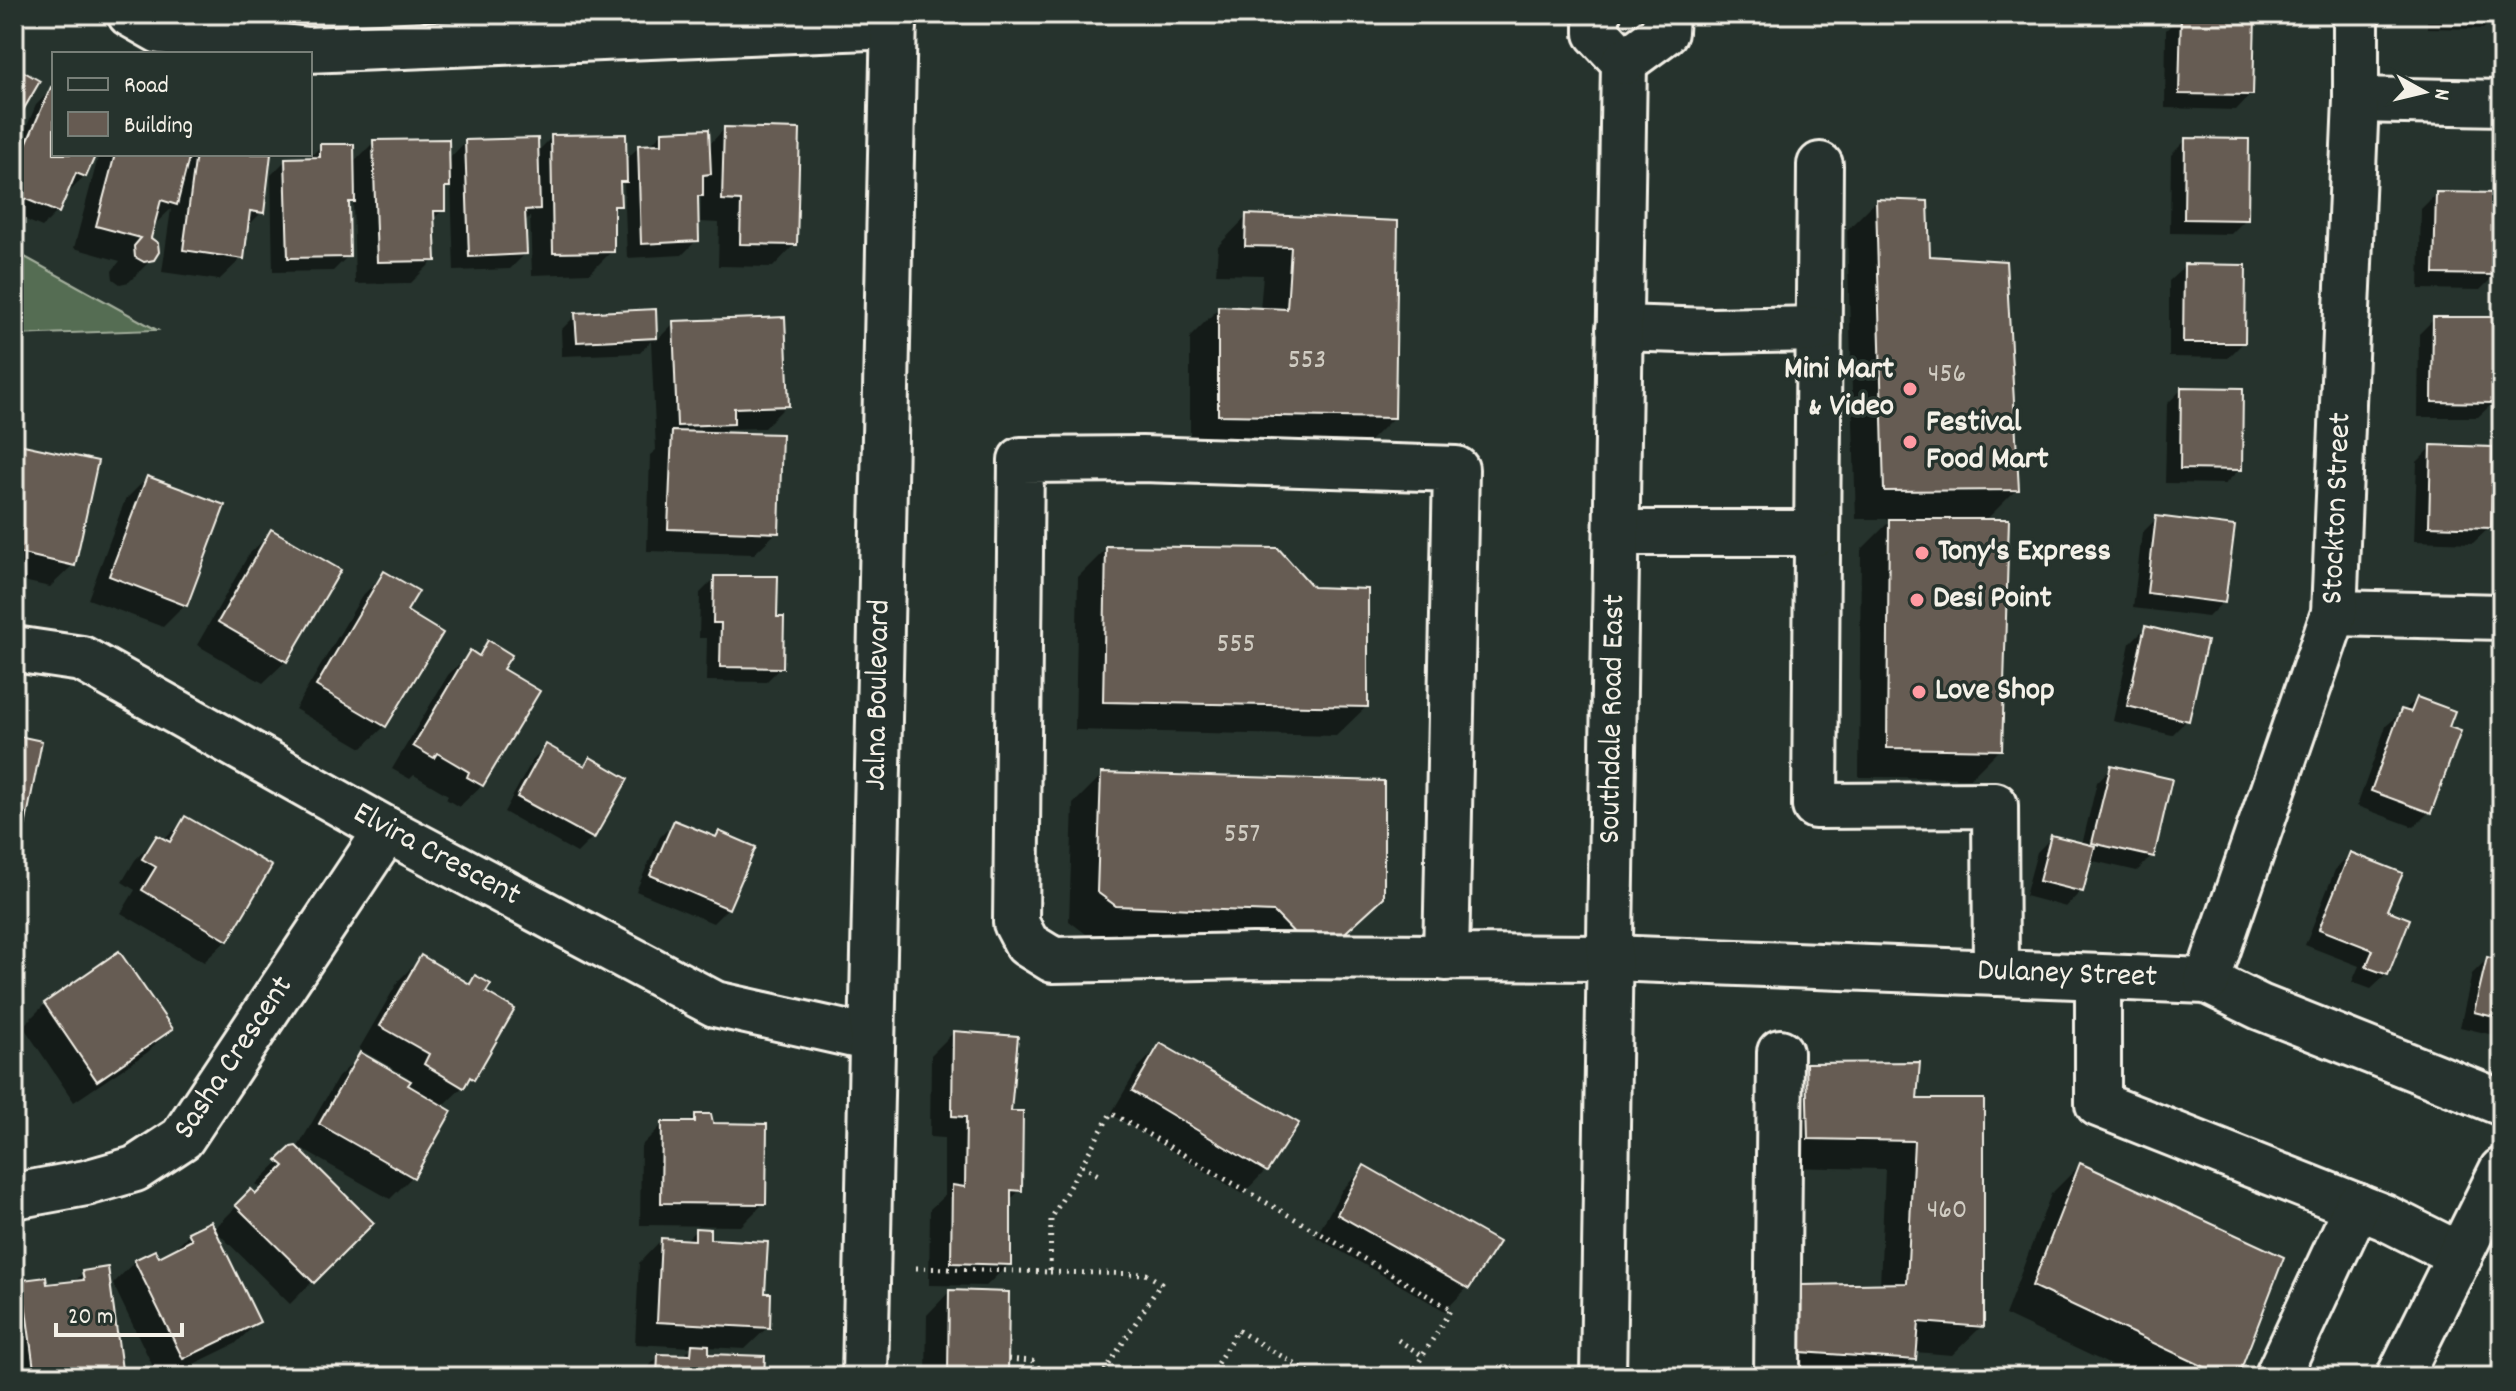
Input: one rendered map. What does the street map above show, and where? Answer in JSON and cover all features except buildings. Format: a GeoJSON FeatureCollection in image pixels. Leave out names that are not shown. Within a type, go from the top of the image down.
{"type":"FeatureCollection","features":[{"type":"Feature","properties":{"kind":"street"},"geometry":{"type":"LineString","coordinates":[[130,14],[160,31],[307,32],[894,20]]}},
{"type":"Feature","properties":{"kind":"street"},"geometry":{"type":"LineString","coordinates":[[1597,14],[1597,33],[1624,62],[1665,32],[1666,14]]}},
{"type":"Feature","properties":{"kind":"street","name":"Stockton Street"},"geometry":{"type":"LineString","coordinates":[[2207,981],[2334,613],[2356,100],[2356,14]]}},
{"type":"Feature","properties":{"kind":"street","name":"Jalna Boulevard"},"geometry":{"type":"LineString","coordinates":[[865,1377],[894,20]]}},
{"type":"Feature","properties":{"kind":"street","name":"Southdale Road East"},"geometry":{"type":"LineString","coordinates":[[1603,1377],[1624,62]]}},
{"type":"Feature","properties":{"kind":"street"},"geometry":{"type":"LineString","coordinates":[[2356,100],[2502,103]]}},
{"type":"Feature","properties":{"kind":"street"},"geometry":{"type":"LineString","coordinates":[[1820,165],[1815,806],[1995,805],[1996,973]]}},
{"type":"Feature","properties":{"kind":"street"},"geometry":{"type":"LineString","coordinates":[[1619,328],[1712,331],[1819,329]]}},
{"type":"Feature","properties":{"kind":"street","name":"Dulaney Street"},"geometry":{"type":"LineString","coordinates":[[1446,958],[1456,469],[1142,459],[1021,460],[1016,923],[1027,944],[1053,960],[1253,956],[1446,958],[1610,958],[2207,981],[2260,1007],[2502,1103]]}},
{"type":"Feature","properties":{"kind":"street"},"geometry":{"type":"LineString","coordinates":[[1617,533],[1817,533]]}},
{"type":"Feature","properties":{"kind":"street"},"geometry":{"type":"LineString","coordinates":[[2334,613],[2502,617]]}},
{"type":"Feature","properties":{"kind":"street","name":"Elvira Crescent"},"geometry":{"type":"LineString","coordinates":[[14,649],[82,659],[387,830],[715,1004],[872,1039]]}},
{"type":"Feature","properties":{"kind":"street","name":"Sasha Crescent"},"geometry":{"type":"LineString","coordinates":[[14,1196],[86,1183],[135,1169],[182,1138],[387,830]]}},
{"type":"Feature","properties":{"kind":"street"},"geometry":{"type":"LineString","coordinates":[[2098,977],[2098,1104],[2384,1217],[2460,1255]]}},
{"type":"Feature","properties":{"kind":"street"},"geometry":{"type":"LineString","coordinates":[[1777,1377],[1780,1052]]}},
{"type":"Feature","properties":{"kind":"street"},"geometry":{"type":"LineString","coordinates":[[2399,1377],[2502,1170]]}},
{"type":"Feature","properties":{"kind":"street"},"geometry":{"type":"LineString","coordinates":[[2277,1377],[2357,1206]]}},
{"type":"Feature","properties":{"kind":"path"},"geometry":{"type":"LineString","coordinates":[[1050,1272],[1051,1219],[1111,1113],[1451,1309],[1410,1377]]}},
{"type":"Feature","properties":{"kind":"path"},"geometry":{"type":"LineString","coordinates":[[1082,1165],[1098,1175]]}},
{"type":"Feature","properties":{"kind":"path"},"geometry":{"type":"LineString","coordinates":[[916,1268],[1146,1274],[1161,1283],[1101,1377]]}},
{"type":"Feature","properties":{"kind":"path"},"geometry":{"type":"LineString","coordinates":[[1209,1377],[1237,1330],[1317,1377]]}},
{"type":"Feature","properties":{"kind":"path"},"geometry":{"type":"LineString","coordinates":[[1398,1340],[1423,1356]]}},
{"type":"Feature","properties":{"kind":"path"},"geometry":{"type":"LineString","coordinates":[[1008,1359],[1032,1361],[1048,1377]]}},
{"type":"Feature","properties":{"kind":"green space"},"geometry":{"type":"Polygon","coordinates":[[[14,251],[157,330],[14,335],[14,251]]]}},
{"type":"Feature","properties":{"kind":"place","name":"Mini Mart & Video"},"geometry":{"type":"Point","coordinates":[1910,389]}},
{"type":"Feature","properties":{"kind":"place","name":"Festival Food Mart"},"geometry":{"type":"Point","coordinates":[1910,442]}},
{"type":"Feature","properties":{"kind":"place","name":"Tony's Express"},"geometry":{"type":"Point","coordinates":[1922,553]}},
{"type":"Feature","properties":{"kind":"place","name":"Desi Point"},"geometry":{"type":"Point","coordinates":[1917,600]}},
{"type":"Feature","properties":{"kind":"place","name":"Love Shop"},"geometry":{"type":"Point","coordinates":[1919,692]}}]}
